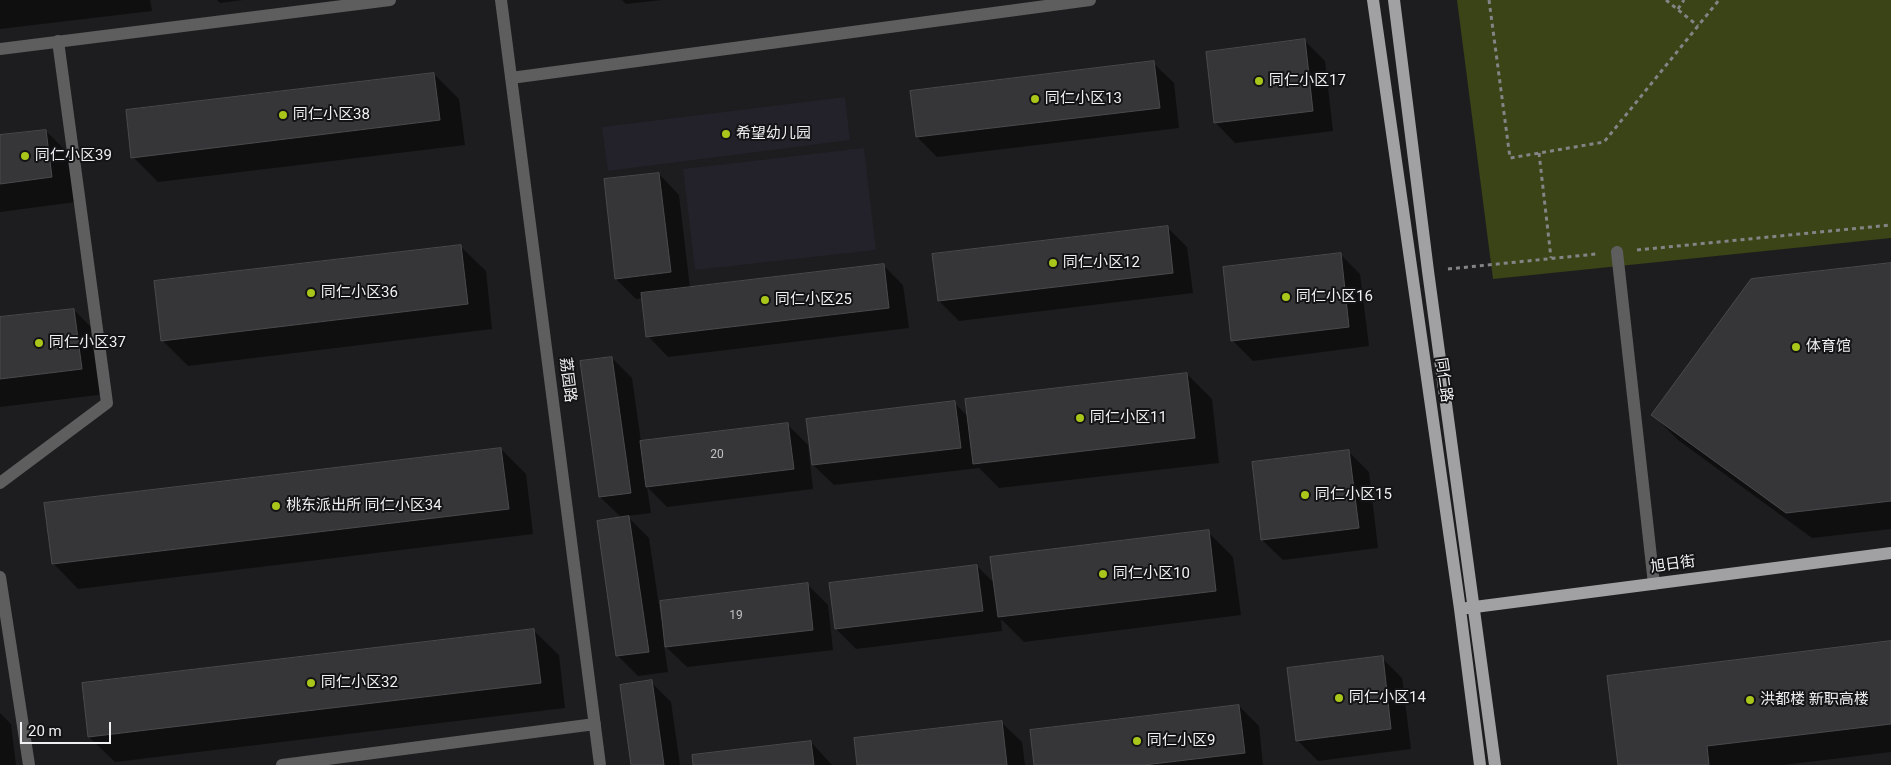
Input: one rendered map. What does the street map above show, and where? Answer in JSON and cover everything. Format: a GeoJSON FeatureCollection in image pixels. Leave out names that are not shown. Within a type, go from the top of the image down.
{"type":"FeatureCollection","features":[{"type":"Feature","properties":{"kind":"main road","name":"同仁路"},"geometry":{"type":"LineString","coordinates":[[1373,0],[1460,609],[1480,765]]}},
{"type":"Feature","properties":{"kind":"main road","name":"同仁路"},"geometry":{"type":"LineString","coordinates":[[1394,0],[1428,271],[1495,765]]}},
{"type":"Feature","properties":{"kind":"main road","name":"旭日街"},"geometry":{"type":"LineString","coordinates":[[1460,609],[1891,553]]}},
{"type":"Feature","properties":{"kind":"street"},"geometry":{"type":"LineString","coordinates":[[0,49],[390,0]]}},
{"type":"Feature","properties":{"kind":"street","name":"荔园路"},"geometry":{"type":"LineString","coordinates":[[501,0],[600,765]]}},
{"type":"Feature","properties":{"kind":"street"},"geometry":{"type":"LineString","coordinates":[[511,78],[1090,0]]}},
{"type":"Feature","properties":{"kind":"street"},"geometry":{"type":"LineString","coordinates":[[0,483],[107,403],[58,42]]}},
{"type":"Feature","properties":{"kind":"street"},"geometry":{"type":"LineString","coordinates":[[1618,252],[1654,584]]}},
{"type":"Feature","properties":{"kind":"street"},"geometry":{"type":"LineString","coordinates":[[0,577],[29,765]]}},
{"type":"Feature","properties":{"kind":"street"},"geometry":{"type":"LineString","coordinates":[[282,765],[594,724]]}},
{"type":"Feature","properties":{"kind":"path"},"geometry":{"type":"LineString","coordinates":[[1488,0],[1510,158],[1604,142],[1720,0]]}},
{"type":"Feature","properties":{"kind":"path"},"geometry":{"type":"LineString","coordinates":[[1666,0],[1698,26]]}},
{"type":"Feature","properties":{"kind":"path"},"geometry":{"type":"LineString","coordinates":[[1678,10],[1684,0]]}},
{"type":"Feature","properties":{"kind":"path"},"geometry":{"type":"LineString","coordinates":[[1539,153],[1551,258]]}},
{"type":"Feature","properties":{"kind":"path"},"geometry":{"type":"LineString","coordinates":[[1428,271],[1891,225]]}},
{"type":"Feature","properties":{"kind":"shaded area","name":"希望幼儿园"},"geometry":{"type":"Polygon","coordinates":[[[845,97],[850,140],[608,171],[602,127],[845,97]]]}},
{"type":"Feature","properties":{"kind":"shaded area"},"geometry":{"type":"Polygon","coordinates":[[[864,148],[876,250],[695,270],[683,169],[864,148]]]}},
{"type":"Feature","properties":{"kind":"green space"},"geometry":{"type":"Polygon","coordinates":[[[1457,0],[1891,0],[1891,238],[1493,279],[1457,0]]]}},
{"type":"Feature","properties":{"kind":"building","name":"同仁小区17"},"geometry":{"type":"Polygon","coordinates":[[[1305,39],[1313,111],[1214,123],[1206,52],[1305,39]]]}},
{"type":"Feature","properties":{"kind":"building","name":"同仁小区13"},"geometry":{"type":"Polygon","coordinates":[[[1154,61],[1160,108],[916,137],[910,91],[1154,61]]]}},
{"type":"Feature","properties":{"kind":"building","name":"同仁小区38"},"geometry":{"type":"Polygon","coordinates":[[[434,73],[440,120],[131,158],[126,110],[434,73]]]}},
{"type":"Feature","properties":{"kind":"building","name":"同仁小区39"},"geometry":{"type":"Polygon","coordinates":[[[46,130],[52,177],[0,184],[0,135],[46,130]]]}},
{"type":"Feature","properties":{"kind":"building"},"geometry":{"type":"Polygon","coordinates":[[[659,173],[671,272],[615,279],[604,179],[659,173]]]}},
{"type":"Feature","properties":{"kind":"building","name":"同仁小区12"},"geometry":{"type":"Polygon","coordinates":[[[1168,226],[1173,273],[938,301],[932,254],[1168,226]]]}},
{"type":"Feature","properties":{"kind":"building","name":"同仁小区36"},"geometry":{"type":"Polygon","coordinates":[[[461,245],[468,304],[161,341],[154,281],[461,245]]]}},
{"type":"Feature","properties":{"kind":"building","name":"同仁小区16"},"geometry":{"type":"Polygon","coordinates":[[[1341,253],[1349,327],[1231,341],[1223,267],[1341,253]]]}},
{"type":"Feature","properties":{"kind":"building","name":"体育馆"},"geometry":{"type":"Polygon","coordinates":[[[1891,263],[1891,501],[1786,513],[1651,415],[1751,279],[1891,263]]]}},
{"type":"Feature","properties":{"kind":"building","name":"同仁小区25"},"geometry":{"type":"Polygon","coordinates":[[[884,264],[889,308],[646,337],[641,293],[884,264]]]}},
{"type":"Feature","properties":{"kind":"building","name":"同仁小区37"},"geometry":{"type":"Polygon","coordinates":[[[74,309],[82,369],[0,379],[0,317],[74,309]]]}},
{"type":"Feature","properties":{"kind":"building"},"geometry":{"type":"Polygon","coordinates":[[[612,357],[631,493],[599,497],[580,361],[612,357]]]}},
{"type":"Feature","properties":{"kind":"building","name":"同仁小区11"},"geometry":{"type":"Polygon","coordinates":[[[1187,373],[1195,438],[973,464],[965,399],[1187,373]]]}},
{"type":"Feature","properties":{"kind":"building"},"geometry":{"type":"Polygon","coordinates":[[[955,401],[961,448],[812,465],[806,419],[955,401]]]}},
{"type":"Feature","properties":{"kind":"building"},"geometry":{"type":"Polygon","coordinates":[[[788,423],[794,469],[646,487],[640,441],[788,423]]]}},
{"type":"Feature","properties":{"kind":"building","name":"桃东派出所 同仁小区34"},"geometry":{"type":"Polygon","coordinates":[[[501,448],[509,509],[52,564],[44,503],[501,448]]]}},
{"type":"Feature","properties":{"kind":"building","name":"同仁小区15"},"geometry":{"type":"Polygon","coordinates":[[[1349,450],[1359,528],[1261,540],[1252,462],[1349,450]]]}},
{"type":"Feature","properties":{"kind":"building"},"geometry":{"type":"Polygon","coordinates":[[[629,516],[649,652],[616,656],[597,521],[629,516]]]}},
{"type":"Feature","properties":{"kind":"building","name":"同仁小区10"},"geometry":{"type":"Polygon","coordinates":[[[1209,530],[1216,591],[998,617],[990,557],[1209,530]]]}},
{"type":"Feature","properties":{"kind":"building"},"geometry":{"type":"Polygon","coordinates":[[[977,565],[983,611],[835,629],[829,583],[977,565]]]}},
{"type":"Feature","properties":{"kind":"building"},"geometry":{"type":"Polygon","coordinates":[[[808,583],[813,630],[665,647],[660,601],[808,583]]]}},
{"type":"Feature","properties":{"kind":"building","name":"同仁小区32"},"geometry":{"type":"Polygon","coordinates":[[[534,629],[541,683],[88,737],[82,683],[534,629]]]}},
{"type":"Feature","properties":{"kind":"building","name":"洪都楼 新职高楼"},"geometry":{"type":"Polygon","coordinates":[[[1891,641],[1891,724],[1707,746],[1709,765],[1618,765],[1607,676],[1891,641]]]}},
{"type":"Feature","properties":{"kind":"building","name":"同仁小区14"},"geometry":{"type":"Polygon","coordinates":[[[1383,656],[1391,729],[1296,741],[1287,668],[1383,656]]]}},
{"type":"Feature","properties":{"kind":"building"},"geometry":{"type":"Polygon","coordinates":[[[652,680],[664,765],[631,765],[620,685],[652,680]]]}},
{"type":"Feature","properties":{"kind":"building","name":"同仁小区9"},"geometry":{"type":"Polygon","coordinates":[[[1239,705],[1245,753],[1144,765],[1034,765],[1030,730],[1239,705]]]}},
{"type":"Feature","properties":{"kind":"building"},"geometry":{"type":"Polygon","coordinates":[[[1002,721],[1007,765],[857,765],[854,738],[1002,721]]]}},
{"type":"Feature","properties":{"kind":"building"},"geometry":{"type":"Polygon","coordinates":[[[811,741],[814,765],[693,765],[692,755],[811,741]]]}},
{"type":"Feature","properties":{"kind":"place","name":"同仁小区17"},"geometry":{"type":"Point","coordinates":[1259,81]}},
{"type":"Feature","properties":{"kind":"place","name":"同仁小区13"},"geometry":{"type":"Point","coordinates":[1035,99]}},
{"type":"Feature","properties":{"kind":"place","name":"同仁小区38"},"geometry":{"type":"Point","coordinates":[283,115]}},
{"type":"Feature","properties":{"kind":"place","name":"希望幼儿园"},"geometry":{"type":"Point","coordinates":[726,134]}},
{"type":"Feature","properties":{"kind":"place","name":"同仁小区39"},"geometry":{"type":"Point","coordinates":[25,156]}},
{"type":"Feature","properties":{"kind":"place","name":"同仁小区12"},"geometry":{"type":"Point","coordinates":[1053,263]}},
{"type":"Feature","properties":{"kind":"place","name":"同仁小区36"},"geometry":{"type":"Point","coordinates":[311,293]}},
{"type":"Feature","properties":{"kind":"place","name":"同仁小区16"},"geometry":{"type":"Point","coordinates":[1286,297]}},
{"type":"Feature","properties":{"kind":"place","name":"同仁小区25"},"geometry":{"type":"Point","coordinates":[765,300]}},
{"type":"Feature","properties":{"kind":"place","name":"同仁小区37"},"geometry":{"type":"Point","coordinates":[39,343]}},
{"type":"Feature","properties":{"kind":"place","name":"体育馆"},"geometry":{"type":"Point","coordinates":[1796,347]}},
{"type":"Feature","properties":{"kind":"place","name":"同仁小区11"},"geometry":{"type":"Point","coordinates":[1080,418]}},
{"type":"Feature","properties":{"kind":"place","name":"同仁小区15"},"geometry":{"type":"Point","coordinates":[1305,495]}},
{"type":"Feature","properties":{"kind":"place","name":"桃东派出所 同仁小区34"},"geometry":{"type":"Point","coordinates":[276,506]}},
{"type":"Feature","properties":{"kind":"place","name":"同仁小区10"},"geometry":{"type":"Point","coordinates":[1103,574]}},
{"type":"Feature","properties":{"kind":"place","name":"同仁小区32"},"geometry":{"type":"Point","coordinates":[311,683]}},
{"type":"Feature","properties":{"kind":"place","name":"同仁小区14"},"geometry":{"type":"Point","coordinates":[1339,698]}},
{"type":"Feature","properties":{"kind":"place","name":"洪都楼 新职高楼"},"geometry":{"type":"Point","coordinates":[1750,700]}},
{"type":"Feature","properties":{"kind":"place","name":"同仁小区9"},"geometry":{"type":"Point","coordinates":[1137,741]}}]}
